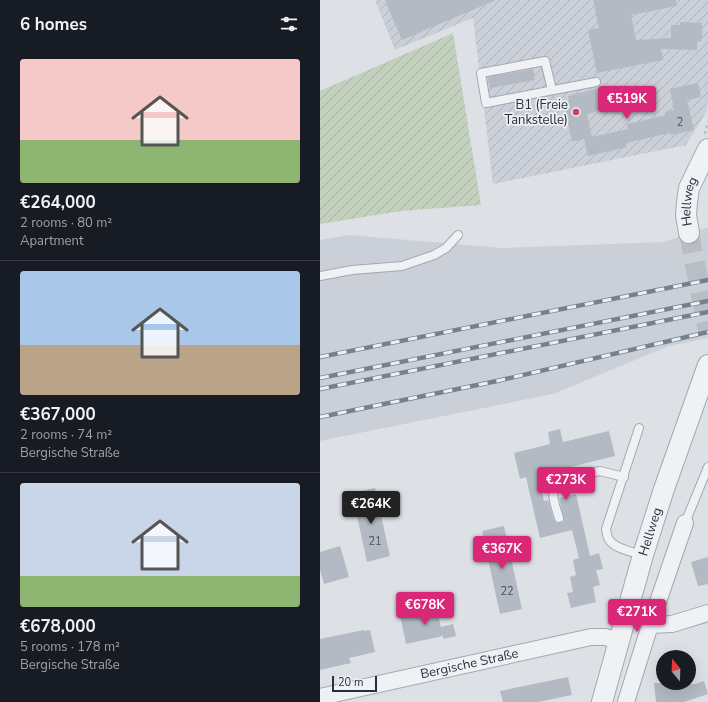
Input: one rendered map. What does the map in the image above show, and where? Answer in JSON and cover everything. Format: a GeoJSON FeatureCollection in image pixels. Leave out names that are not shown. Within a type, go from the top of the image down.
{"type":"FeatureCollection","features":[{"type":"Feature","properties":{"kind":"street","name":"Hellweg"},"geometry":{"type":"LineString","coordinates":[[689,233],[686,215],[689,188],[708,150]]}},
{"type":"Feature","properties":{"kind":"street","name":"Hellweg"},"geometry":{"type":"LineString","coordinates":[[602,702],[624,618],[643,555],[664,489],[708,365]]}},
{"type":"Feature","properties":{"kind":"street"},"geometry":{"type":"LineString","coordinates":[[626,702],[650,625],[685,523]]}},
{"type":"Feature","properties":{"kind":"street"},"geometry":{"type":"LineString","coordinates":[[650,625],[672,624],[708,613]]}},
{"type":"Feature","properties":{"kind":"street","name":"Bergische Straße"},"geometry":{"type":"LineString","coordinates":[[320,697],[590,637],[605,637],[619,641]]}},
{"type":"Feature","properties":{"kind":"lane"},"geometry":{"type":"LineString","coordinates":[[552,90],[545,60],[481,73],[486,103],[596,82]]}},
{"type":"Feature","properties":{"kind":"lane"},"geometry":{"type":"LineString","coordinates":[[320,276],[352,270],[402,266],[446,248],[458,235]]}},
{"type":"Feature","properties":{"kind":"lane"},"geometry":{"type":"LineString","coordinates":[[639,428],[606,529],[610,542],[616,546],[643,555]]}},
{"type":"Feature","properties":{"kind":"lane"},"geometry":{"type":"LineString","coordinates":[[685,523],[708,466]]}},
{"type":"Feature","properties":{"kind":"lane"},"geometry":{"type":"LineString","coordinates":[[559,518],[553,492],[557,482],[562,479],[600,471],[624,476]]}},
{"type":"Feature","properties":{"kind":"shaded area"},"geometry":{"type":"Polygon","coordinates":[[[375,0],[708,0],[707,111],[686,145],[493,184],[473,18],[395,50],[375,0]]]}},
{"type":"Feature","properties":{"kind":"shaded area"},"geometry":{"type":"Polygon","coordinates":[[[708,227],[708,338],[669,346],[553,394],[320,441],[320,240],[349,235],[502,248],[664,242],[708,227]]]}},
{"type":"Feature","properties":{"kind":"green space"},"geometry":{"type":"Polygon","coordinates":[[[453,33],[481,205],[401,211],[320,224],[320,91],[453,33]]]}},
{"type":"Feature","properties":{"kind":"building"},"geometry":{"type":"Polygon","coordinates":[[[385,0],[496,0],[402,40],[385,0]]]}},
{"type":"Feature","properties":{"kind":"building"},"geometry":{"type":"Polygon","coordinates":[[[593,0],[676,0],[677,6],[631,15],[636,40],[671,38],[671,25],[680,25],[680,22],[702,23],[702,41],[697,41],[697,50],[661,49],[663,60],[597,73],[588,30],[599,28],[593,0]]]}},
{"type":"Feature","properties":{"kind":"building"},"geometry":{"type":"Polygon","coordinates":[[[533,69],[535,80],[490,88],[488,77],[533,69]]]}},
{"type":"Feature","properties":{"kind":"building"},"geometry":{"type":"Polygon","coordinates":[[[698,83],[701,97],[687,100],[694,130],[671,135],[670,133],[626,143],[627,147],[588,156],[584,139],[572,142],[565,109],[570,108],[568,96],[608,86],[613,108],[587,114],[592,137],[628,129],[627,124],[666,115],[665,112],[674,110],[670,89],[698,83]]]}},
{"type":"Feature","properties":{"kind":"building"},"geometry":{"type":"Polygon","coordinates":[[[560,429],[563,442],[609,431],[615,456],[538,475],[544,501],[548,500],[554,520],[557,523],[563,522],[564,519],[559,498],[576,494],[590,556],[599,553],[603,569],[596,570],[600,585],[593,587],[596,602],[571,608],[567,593],[573,592],[570,577],[576,575],[573,560],[579,558],[572,530],[540,538],[526,477],[520,479],[514,453],[550,444],[548,432],[560,429]]]}},
{"type":"Feature","properties":{"kind":"building"},"geometry":{"type":"Polygon","coordinates":[[[375,488],[390,556],[367,562],[352,493],[375,488]]]}},
{"type":"Feature","properties":{"kind":"building"},"geometry":{"type":"Polygon","coordinates":[[[504,526],[522,609],[500,614],[482,531],[504,526]]]}},
{"type":"Feature","properties":{"kind":"building"},"geometry":{"type":"Polygon","coordinates":[[[340,546],[349,577],[324,584],[320,570],[320,552],[340,546]]]}},
{"type":"Feature","properties":{"kind":"building"},"geometry":{"type":"Polygon","coordinates":[[[708,557],[708,584],[698,586],[691,562],[708,557]]]}},
{"type":"Feature","properties":{"kind":"building"},"geometry":{"type":"Polygon","coordinates":[[[436,607],[441,627],[453,624],[456,636],[443,639],[443,636],[406,644],[400,615],[436,607]]]}},
{"type":"Feature","properties":{"kind":"building"},"geometry":{"type":"Polygon","coordinates":[[[370,630],[375,652],[349,658],[351,663],[320,670],[320,639],[370,630]]]}},
{"type":"Feature","properties":{"kind":"building"},"geometry":{"type":"Polygon","coordinates":[[[568,677],[572,695],[538,702],[503,702],[500,691],[568,677]]]}},
{"type":"Feature","properties":{"kind":"building"},"geometry":{"type":"Polygon","coordinates":[[[704,681],[708,694],[684,702],[656,702],[654,683],[656,683],[656,690],[696,690],[696,684],[704,681]]]}},
{"type":"Feature","properties":{"kind":"tunnel"},"geometry":{"type":"LineString","coordinates":[[689,233],[708,331]]}},
{"type":"Feature","properties":{"kind":"railway"},"geometry":{"type":"LineString","coordinates":[[320,357],[708,280]]}},
{"type":"Feature","properties":{"kind":"railway"},"geometry":{"type":"LineString","coordinates":[[320,378],[708,301]]}},
{"type":"Feature","properties":{"kind":"railway"},"geometry":{"type":"LineString","coordinates":[[320,389],[708,312]]}},
{"type":"Feature","properties":{"kind":"railway"},"geometry":{"type":"LineString","coordinates":[[320,417],[497,381],[708,332]]}},
{"type":"Feature","properties":{"kind":"place","name":"B1 (Freie Tankstelle)"},"geometry":{"type":"Point","coordinates":[576,112]}}]}
